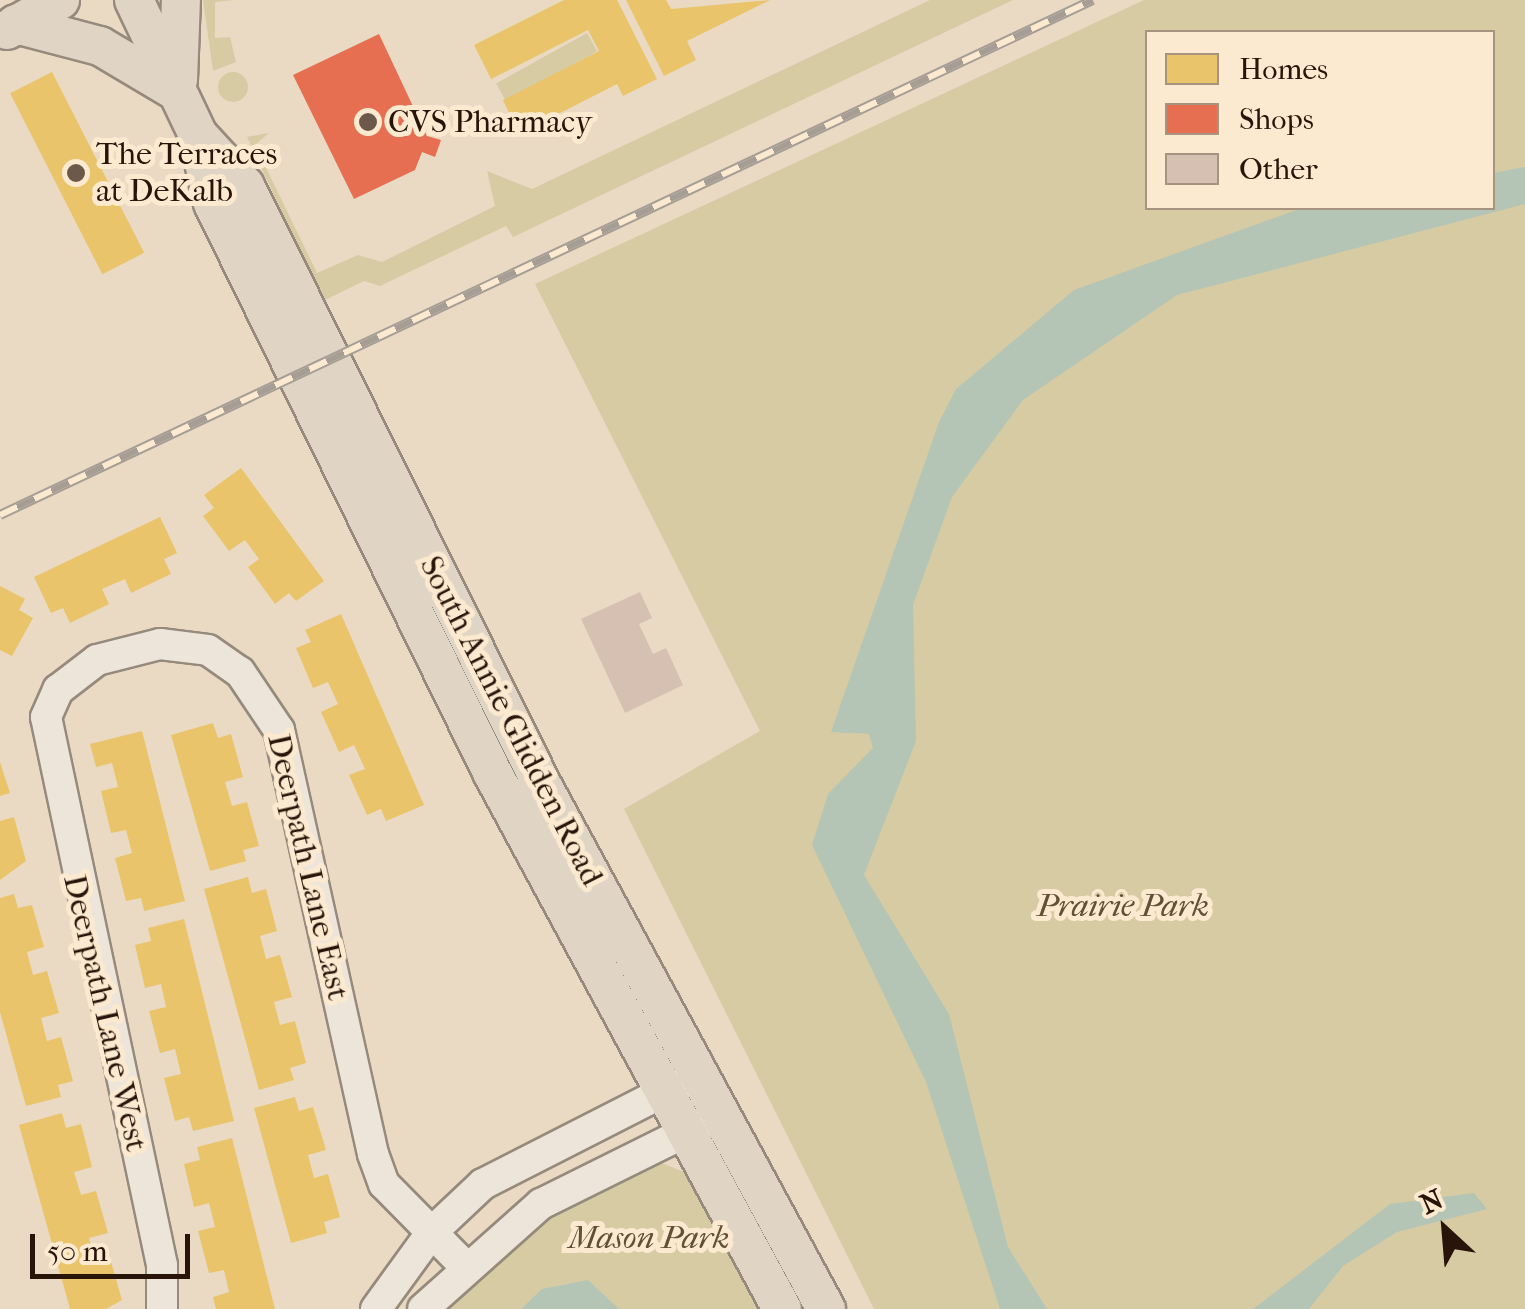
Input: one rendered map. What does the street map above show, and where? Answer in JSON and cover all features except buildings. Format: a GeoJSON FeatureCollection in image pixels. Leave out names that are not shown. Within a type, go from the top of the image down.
{"type":"FeatureCollection","features":[{"type":"Feature","properties":{"kind":"main road"},"geometry":{"type":"LineString","coordinates":[[14,19],[60,0]]}},
{"type":"Feature","properties":{"kind":"main road","name":"South Annie Glidden Road"},"geometry":{"type":"LineString","coordinates":[[134,0],[198,135],[222,220],[492,772],[782,1309]]}},
{"type":"Feature","properties":{"kind":"main road"},"geometry":{"type":"LineString","coordinates":[[14,19],[100,46],[178,92],[181,0]]}},
{"type":"Feature","properties":{"kind":"main road","name":"South Annie Glidden Road"},"geometry":{"type":"LineString","coordinates":[[198,135],[245,186],[543,787],[826,1309]]}},
{"type":"Feature","properties":{"kind":"street","name":"Deerpath Lane East"},"geometry":{"type":"LineString","coordinates":[[46,717],[58,690],[98,660],[160,644],[208,650],[261,697],[278,730],[373,1154],[384,1184],[465,1266]]}},
{"type":"Feature","properties":{"kind":"street","name":"Deerpath Lane West"},"geometry":{"type":"LineString","coordinates":[[46,717],[162,1265],[162,1309]]}},
{"type":"Feature","properties":{"kind":"street"},"geometry":{"type":"LineString","coordinates":[[376,1309],[432,1232],[508,1169],[700,1074]]}},
{"type":"Feature","properties":{"kind":"street"},"geometry":{"type":"LineString","coordinates":[[423,1309],[465,1266],[559,1193],[722,1114]]}},
{"type":"Feature","properties":{"kind":"green space"},"geometry":{"type":"Polygon","coordinates":[[[203,0],[234,0],[215,2],[215,38],[230,37],[236,62],[213,71],[203,0]]]}},
{"type":"Feature","properties":{"kind":"green space"},"geometry":{"type":"Polygon","coordinates":[[[930,0],[1013,0],[513,237],[506,226],[380,286],[364,281],[323,301],[247,137],[269,133],[255,145],[317,273],[358,255],[382,262],[495,206],[487,171],[532,189],[930,0]]]}},
{"type":"Feature","properties":{"kind":"green space","name":"Prairie Park"},"geometry":{"type":"Polygon","coordinates":[[[1144,0],[1525,0],[1525,1309],[874,1309],[624,809],[760,731],[535,284],[1144,0]]]}},
{"type":"Feature","properties":{"kind":"green space"},"geometry":{"type":"Polygon","coordinates":[[[587,33],[597,51],[506,102],[496,83],[587,33]]]}},
{"type":"Feature","properties":{"kind":"green space"},"geometry":{"type":"Polygon","coordinates":[[[233,72],[244,76],[248,87],[244,98],[233,102],[222,98],[218,87],[222,76],[233,72]]]}},
{"type":"Feature","properties":{"kind":"green space","name":"Mason Park"},"geometry":{"type":"Polygon","coordinates":[[[654,1160],[687,1173],[768,1309],[440,1309],[547,1212],[654,1160]]]}},
{"type":"Feature","properties":{"kind":"shaded area"},"geometry":{"type":"Polygon","coordinates":[[[1525,167],[1525,204],[1177,295],[1023,400],[952,497],[913,605],[916,741],[864,875],[949,1014],[1008,1247],[1047,1309],[1000,1309],[926,1082],[812,845],[828,794],[873,748],[869,734],[831,732],[939,422],[956,389],[1074,290],[1296,210],[1495,210],[1495,173],[1525,167]]]}},
{"type":"Feature","properties":{"kind":"shaded area"},"geometry":{"type":"Polygon","coordinates":[[[1474,1193],[1487,1209],[1397,1232],[1343,1266],[1309,1309],[1253,1309],[1390,1204],[1474,1193]]]}},
{"type":"Feature","properties":{"kind":"shaded area"},"geometry":{"type":"Polygon","coordinates":[[[588,1280],[619,1309],[521,1309],[542,1289],[588,1280]]]}},
{"type":"Feature","properties":{"kind":"railway"},"geometry":{"type":"LineString","coordinates":[[0,515],[1093,0]]}},
{"type":"Feature","properties":{"kind":"place","name":"CVS Pharmacy"},"geometry":{"type":"Point","coordinates":[368,122]}},
{"type":"Feature","properties":{"kind":"place","name":"The Terraces at DeKalb"},"geometry":{"type":"Point","coordinates":[76,173]}}]}
